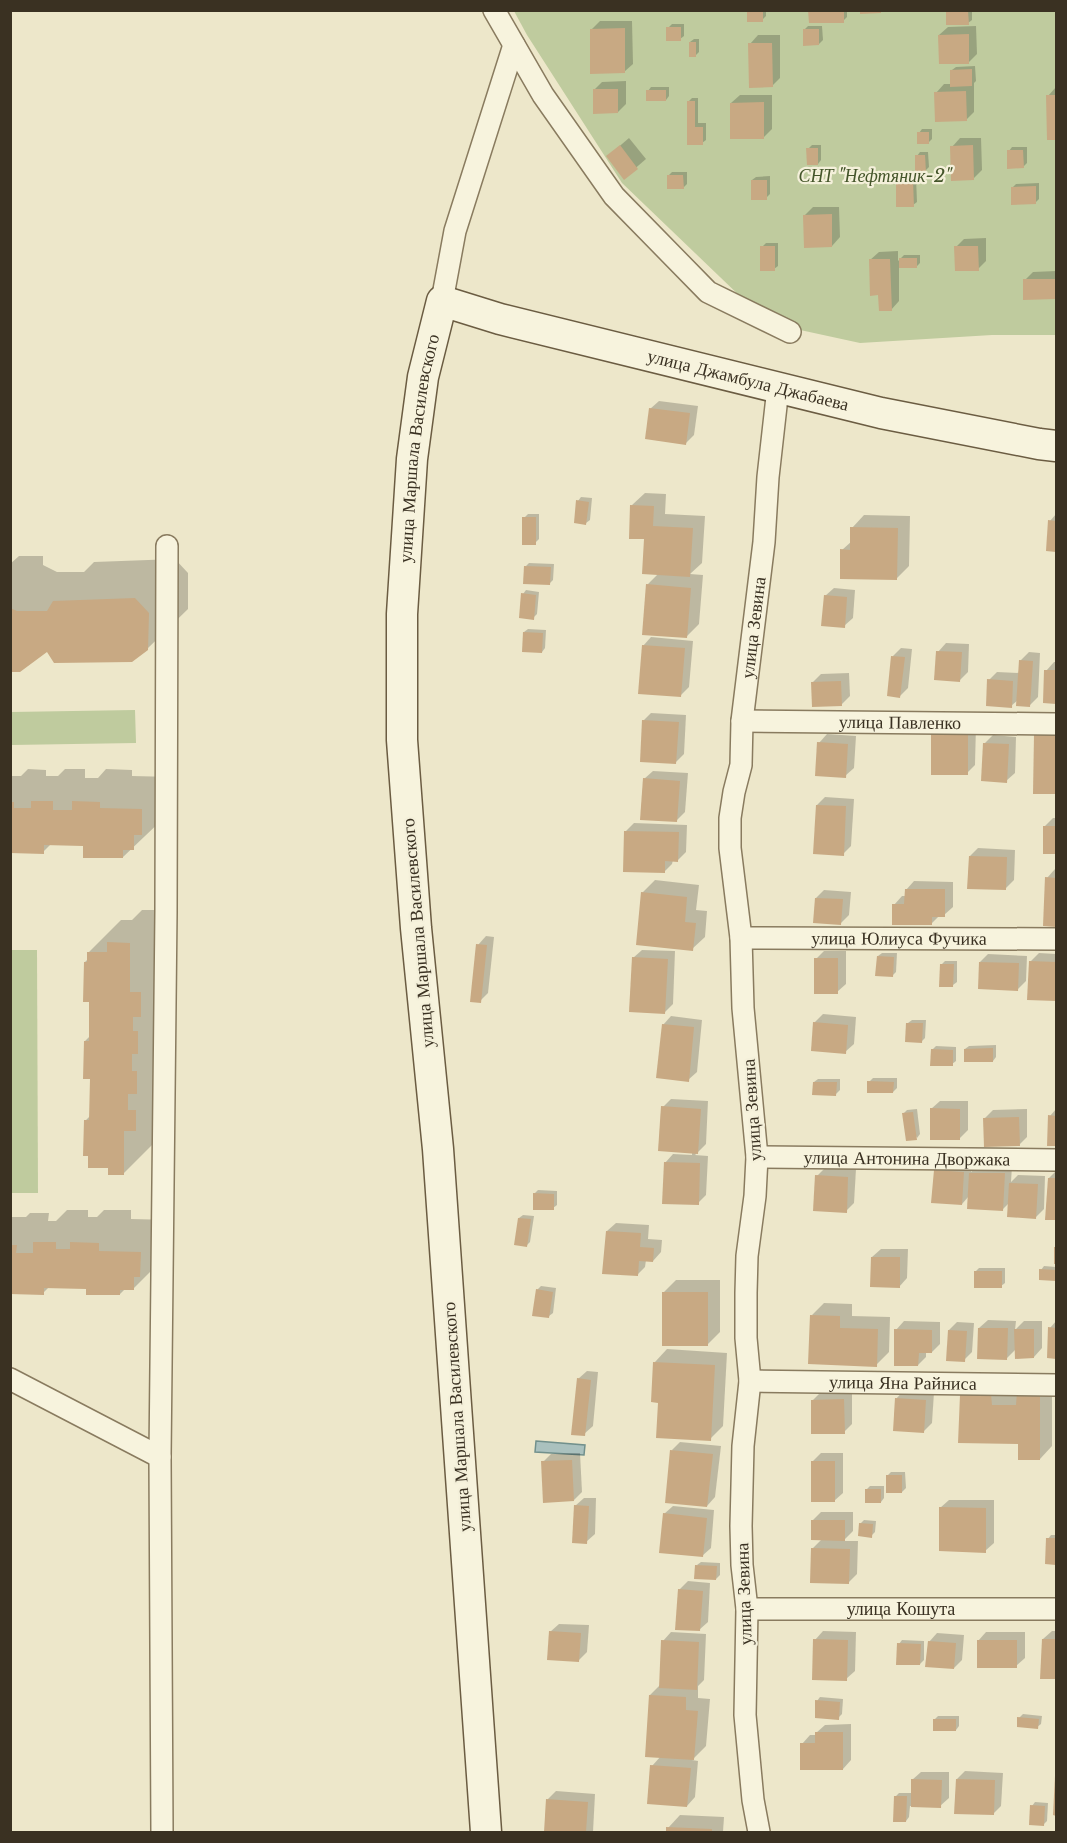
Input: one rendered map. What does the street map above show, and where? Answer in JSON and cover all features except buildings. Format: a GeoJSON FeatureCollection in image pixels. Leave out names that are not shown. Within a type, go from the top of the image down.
{"type":"FeatureCollection","features":[{"type":"Feature","properties":{"kind":"main road","name":"улица Джамбула Джабаева"},"geometry":{"type":"LineString","coordinates":[[442,301],[500,319],[881,413],[1056,446]]}},
{"type":"Feature","properties":{"kind":"main road","name":"улица Маршала Василевского"},"geometry":{"type":"LineString","coordinates":[[442,301],[423,377],[412,459],[402,614],[402,740],[416,928],[438,1149],[486,1833]]}},
{"type":"Feature","properties":{"kind":"street"},"geometry":{"type":"LineString","coordinates":[[494,10],[543,95],[614,196],[708,292],[790,332]]}},
{"type":"Feature","properties":{"kind":"street","name":"улица Маршала Василевского"},"geometry":{"type":"LineString","coordinates":[[442,301],[455,231],[514,45]]}},
{"type":"Feature","properties":{"kind":"street","name":"улица Зевина"},"geometry":{"type":"LineString","coordinates":[[759,1833],[745,1715],[747,1609],[742,1565],[741,1506],[743,1446],[750,1381],[746,1338],[747,1256],[755,1196],[757,1157],[743,1008],[741,938],[730,848],[730,818],[741,765],[742,721],[764,542],[768,477],[778,388]]}},
{"type":"Feature","properties":{"kind":"street"},"geometry":{"type":"LineString","coordinates":[[162,1833],[160,1457],[167,546]]}},
{"type":"Feature","properties":{"kind":"street","name":"улица Павленко"},"geometry":{"type":"LineString","coordinates":[[742,721],[1056,723]]}},
{"type":"Feature","properties":{"kind":"street","name":"улица Юлиуса Фучика"},"geometry":{"type":"LineString","coordinates":[[741,938],[1056,939]]}},
{"type":"Feature","properties":{"kind":"street","name":"улица Антонина Дворжака"},"geometry":{"type":"LineString","coordinates":[[757,1157],[1056,1160]]}},
{"type":"Feature","properties":{"kind":"street"},"geometry":{"type":"LineString","coordinates":[[10,1379],[160,1457]]}},
{"type":"Feature","properties":{"kind":"street","name":"улица Яна Райниса"},"geometry":{"type":"LineString","coordinates":[[750,1381],[1056,1385]]}},
{"type":"Feature","properties":{"kind":"street","name":"улица Кошута"},"geometry":{"type":"LineString","coordinates":[[747,1609],[1056,1609]]}},
{"type":"Feature","properties":{"kind":"green space","name":"СНТ \"Нефтяник-2\""},"geometry":{"type":"Polygon","coordinates":[[[514,11],[1056,11],[1056,335],[992,335],[860,343],[768,323],[622,183],[514,11]]]}},
{"type":"Feature","properties":{"kind":"green space"},"geometry":{"type":"Polygon","coordinates":[[[135,710],[136,743],[11,745],[11,712],[135,710]]]}},
{"type":"Feature","properties":{"kind":"green space"},"geometry":{"type":"Polygon","coordinates":[[[11,950],[37,950],[38,1193],[11,1193],[11,950]]]}},
{"type":"Feature","properties":{"kind":"water"},"geometry":{"type":"Polygon","coordinates":[[[536,1441],[585,1445],[584,1455],[535,1452],[536,1441]]]}}]}
